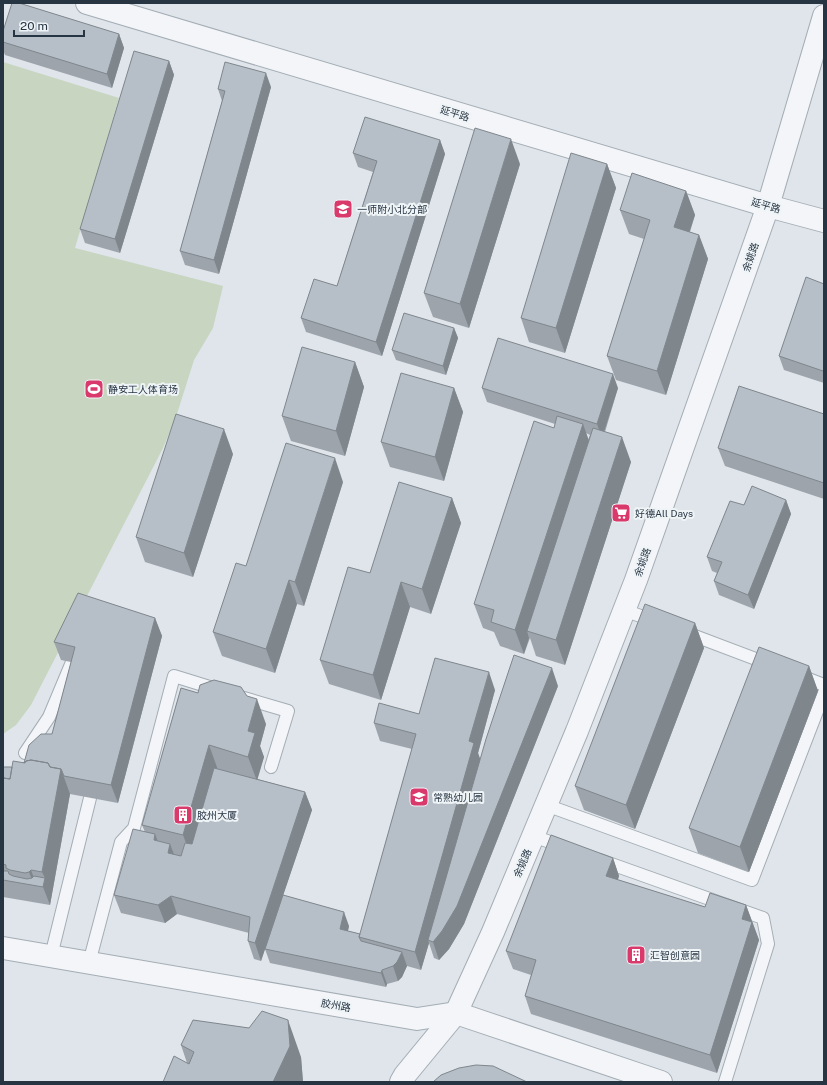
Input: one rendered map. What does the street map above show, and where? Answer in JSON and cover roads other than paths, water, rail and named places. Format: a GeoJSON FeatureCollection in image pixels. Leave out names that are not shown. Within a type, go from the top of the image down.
{"type":"FeatureCollection","features":[{"type":"Feature","properties":{"kind":"street","name":"延平路"},"geometry":{"type":"LineString","coordinates":[[87,3],[768,206],[824,221]]}},
{"type":"Feature","properties":{"kind":"street","name":"余姚路"},"geometry":{"type":"LineString","coordinates":[[401,1082],[404,1075],[456,1013],[493,932],[577,731],[624,610],[768,206],[824,16]]}},
{"type":"Feature","properties":{"kind":"street","name":"胶州路"},"geometry":{"type":"LineString","coordinates":[[3,948],[417,1019],[456,1013],[661,1082]]}},
{"type":"Feature","properties":{"kind":"lane"},"geometry":{"type":"LineString","coordinates":[[624,610],[824,685]]}},
{"type":"Feature","properties":{"kind":"lane"},"geometry":{"type":"LineString","coordinates":[[25,753],[49,717],[72,662]]}},
{"type":"Feature","properties":{"kind":"lane"},"geometry":{"type":"LineString","coordinates":[[89,963],[121,842],[134,828],[174,676],[288,712],[271,767]]}},
{"type":"Feature","properties":{"kind":"lane"},"geometry":{"type":"LineString","coordinates":[[546,805],[752,880],[824,694]]}},
{"type":"Feature","properties":{"kind":"lane"},"geometry":{"type":"LineString","coordinates":[[51,956],[90,798]]}},
{"type":"Feature","properties":{"kind":"lane"},"geometry":{"type":"LineString","coordinates":[[533,836],[577,852]]}},
{"type":"Feature","properties":{"kind":"lane"},"geometry":{"type":"LineString","coordinates":[[592,857],[763,918],[768,944],[725,1082]]}},
{"type":"Feature","properties":{"kind":"place","name":"一师附小北分部"},"geometry":{"type":"Point","coordinates":[343,209]}},
{"type":"Feature","properties":{"kind":"place","name":"静安工人体育场"},"geometry":{"type":"Point","coordinates":[94,389]}},
{"type":"Feature","properties":{"kind":"place","name":"好德All Days"},"geometry":{"type":"Point","coordinates":[621,513]}},
{"type":"Feature","properties":{"kind":"place","name":"常熟幼儿园"},"geometry":{"type":"Point","coordinates":[419,797]}},
{"type":"Feature","properties":{"kind":"place","name":"胶州大厦"},"geometry":{"type":"Point","coordinates":[183,815]}},
{"type":"Feature","properties":{"kind":"place","name":"汇智创意园"},"geometry":{"type":"Point","coordinates":[636,955]}}]}
